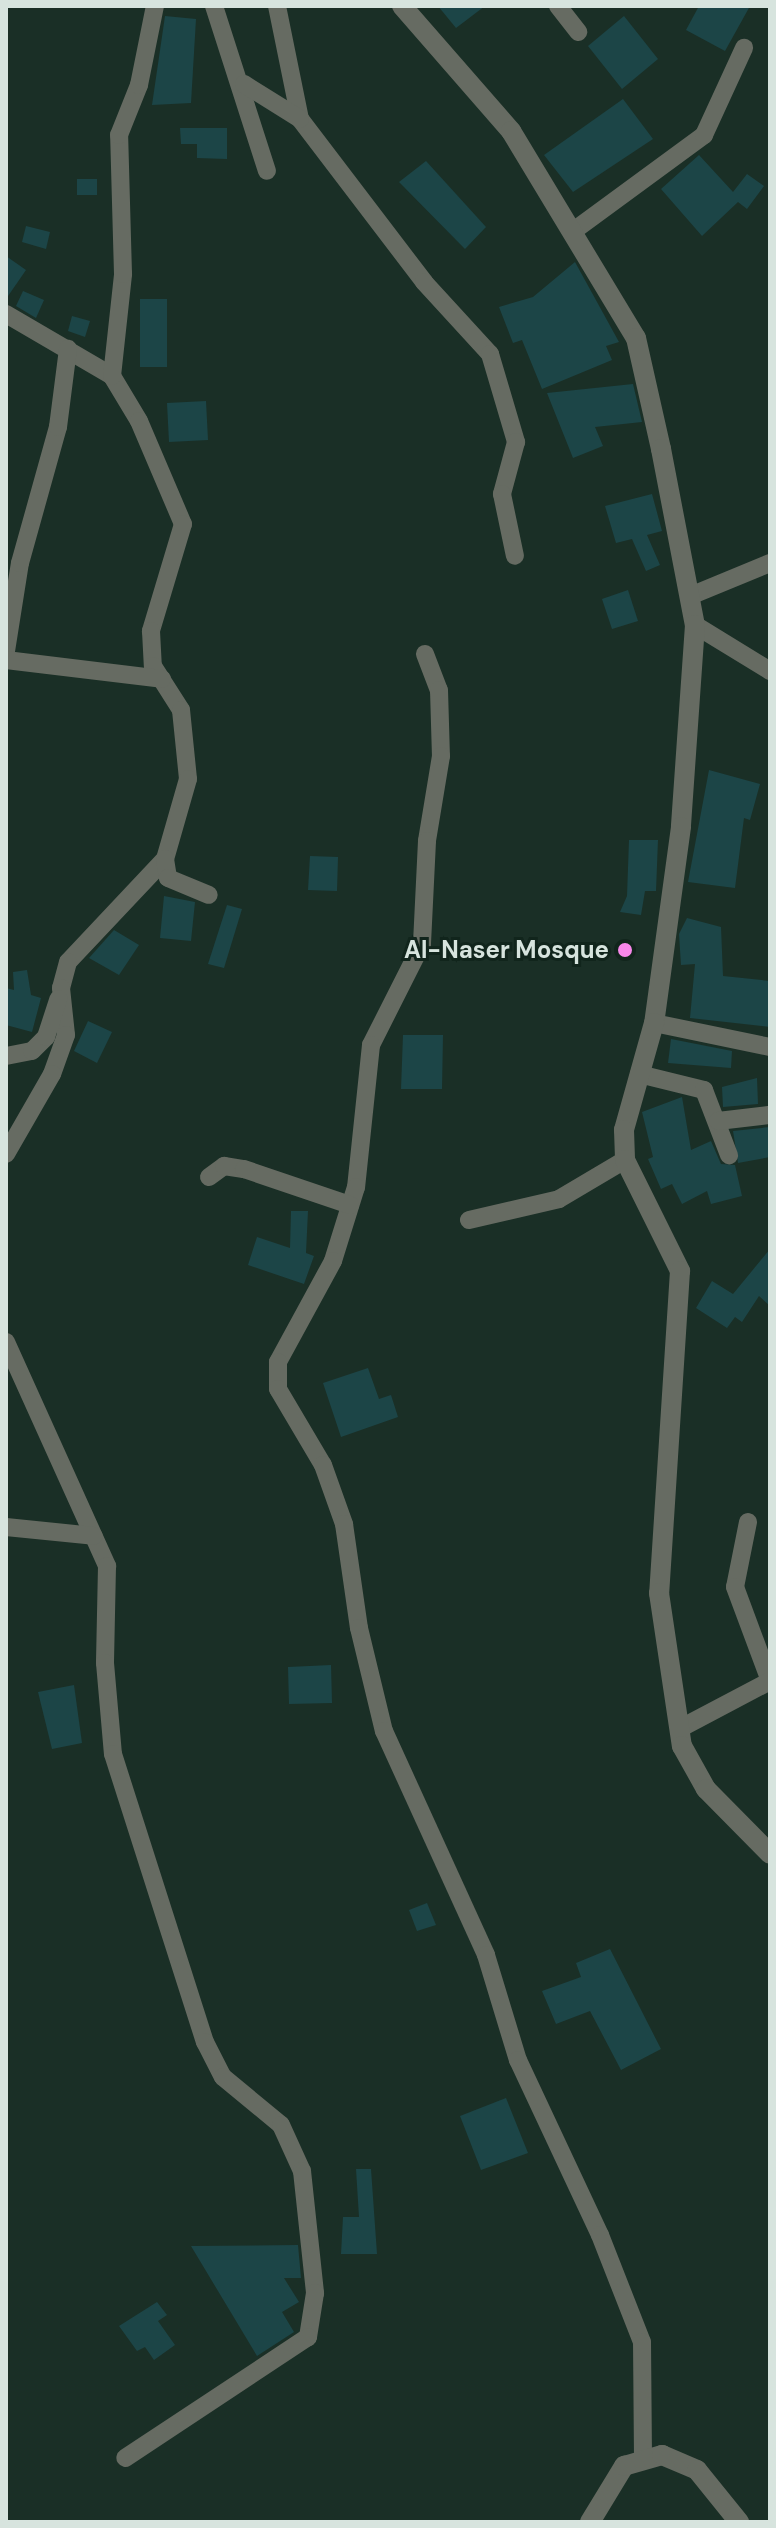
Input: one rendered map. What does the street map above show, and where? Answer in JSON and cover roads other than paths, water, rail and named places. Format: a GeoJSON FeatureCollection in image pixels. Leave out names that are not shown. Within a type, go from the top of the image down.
{"type":"FeatureCollection","features":[{"type":"Feature","properties":{"kind":"street"},"geometry":{"type":"LineString","coordinates":[[112,376],[123,274],[119,135],[139,85],[155,6]]}},
{"type":"Feature","properties":{"kind":"street"},"geometry":{"type":"LineString","coordinates":[[214,6],[244,84],[267,171]]}},
{"type":"Feature","properties":{"kind":"street"},"geometry":{"type":"LineString","coordinates":[[277,6],[300,119]]}},
{"type":"Feature","properties":{"kind":"street"},"geometry":{"type":"LineString","coordinates":[[402,6],[511,131],[636,338],[690,596],[695,625],[681,827],[654,1023],[624,1130],[625,1160],[680,1271],[659,1593],[679,1729],[706,1789],[770,1854]]}},
{"type":"Feature","properties":{"kind":"street"},"geometry":{"type":"LineString","coordinates":[[558,6],[578,32]]}},
{"type":"Feature","properties":{"kind":"street"},"geometry":{"type":"LineString","coordinates":[[572,232],[704,135],[744,48]]}},
{"type":"Feature","properties":{"kind":"street"},"geometry":{"type":"LineString","coordinates":[[244,84],[300,119],[424,282],[490,354],[516,442],[502,494],[515,556]]}},
{"type":"Feature","properties":{"kind":"street"},"geometry":{"type":"LineString","coordinates":[[6,314],[112,376],[139,421],[183,524],[151,631],[153,666],[181,710],[188,779],[165,859],[168,878],[209,895]]}},
{"type":"Feature","properties":{"kind":"street"},"geometry":{"type":"LineString","coordinates":[[6,651],[20,563],[58,427],[68,349]]}},
{"type":"Feature","properties":{"kind":"street"},"geometry":{"type":"LineString","coordinates":[[690,596],[770,563]]}},
{"type":"Feature","properties":{"kind":"street"},"geometry":{"type":"LineString","coordinates":[[695,625],[770,671]]}},
{"type":"Feature","properties":{"kind":"street"},"geometry":{"type":"LineString","coordinates":[[425,654],[439,690],[441,756],[427,841],[422,944],[371,1045],[350,1205],[333,1261],[278,1362],[278,1389],[323,1465],[344,1524],[359,1628],[384,1731],[486,1955],[518,2060],[600,2235],[642,2342],[643,2456]]}},
{"type":"Feature","properties":{"kind":"street"},"geometry":{"type":"LineString","coordinates":[[6,660],[162,679]]}},
{"type":"Feature","properties":{"kind":"street"},"geometry":{"type":"LineString","coordinates":[[6,1056],[32,1051],[46,1037],[61,988],[81,943],[165,859]]}},
{"type":"Feature","properties":{"kind":"street"},"geometry":{"type":"LineString","coordinates":[[6,1154],[52,1074],[66,1035],[61,988]]}},
{"type":"Feature","properties":{"kind":"street"},"geometry":{"type":"LineString","coordinates":[[654,1023],[770,1047]]}},
{"type":"Feature","properties":{"kind":"street"},"geometry":{"type":"LineString","coordinates":[[639,1074],[704,1090],[729,1155]]}},
{"type":"Feature","properties":{"kind":"street"},"geometry":{"type":"LineString","coordinates":[[718,1121],[769,1115]]}},
{"type":"Feature","properties":{"kind":"street"},"geometry":{"type":"LineString","coordinates":[[469,1220],[559,1199],[625,1160]]}},
{"type":"Feature","properties":{"kind":"street"},"geometry":{"type":"LineString","coordinates":[[209,1177],[224,1166],[244,1169],[350,1205]]}},
{"type":"Feature","properties":{"kind":"street"},"geometry":{"type":"LineString","coordinates":[[6,1342],[27,1400],[107,1566],[113,1754],[205,2042],[223,2077],[281,2125],[302,2171],[315,2293],[308,2337],[125,2458]]}},
{"type":"Feature","properties":{"kind":"street"},"geometry":{"type":"LineString","coordinates":[[679,1729],[770,1681],[735,1587],[748,1522]]}},
{"type":"Feature","properties":{"kind":"street"},"geometry":{"type":"LineString","coordinates":[[6,1527],[94,1536]]}},
{"type":"Feature","properties":{"kind":"street"},"geometry":{"type":"LineString","coordinates":[[590,2522],[607,2486],[643,2456],[662,2455],[697,2470],[738,2522]]}},
{"type":"Feature","properties":{"kind":"place","name":"Al-Naser Mosque"},"geometry":{"type":"Point","coordinates":[625,950]}}]}
